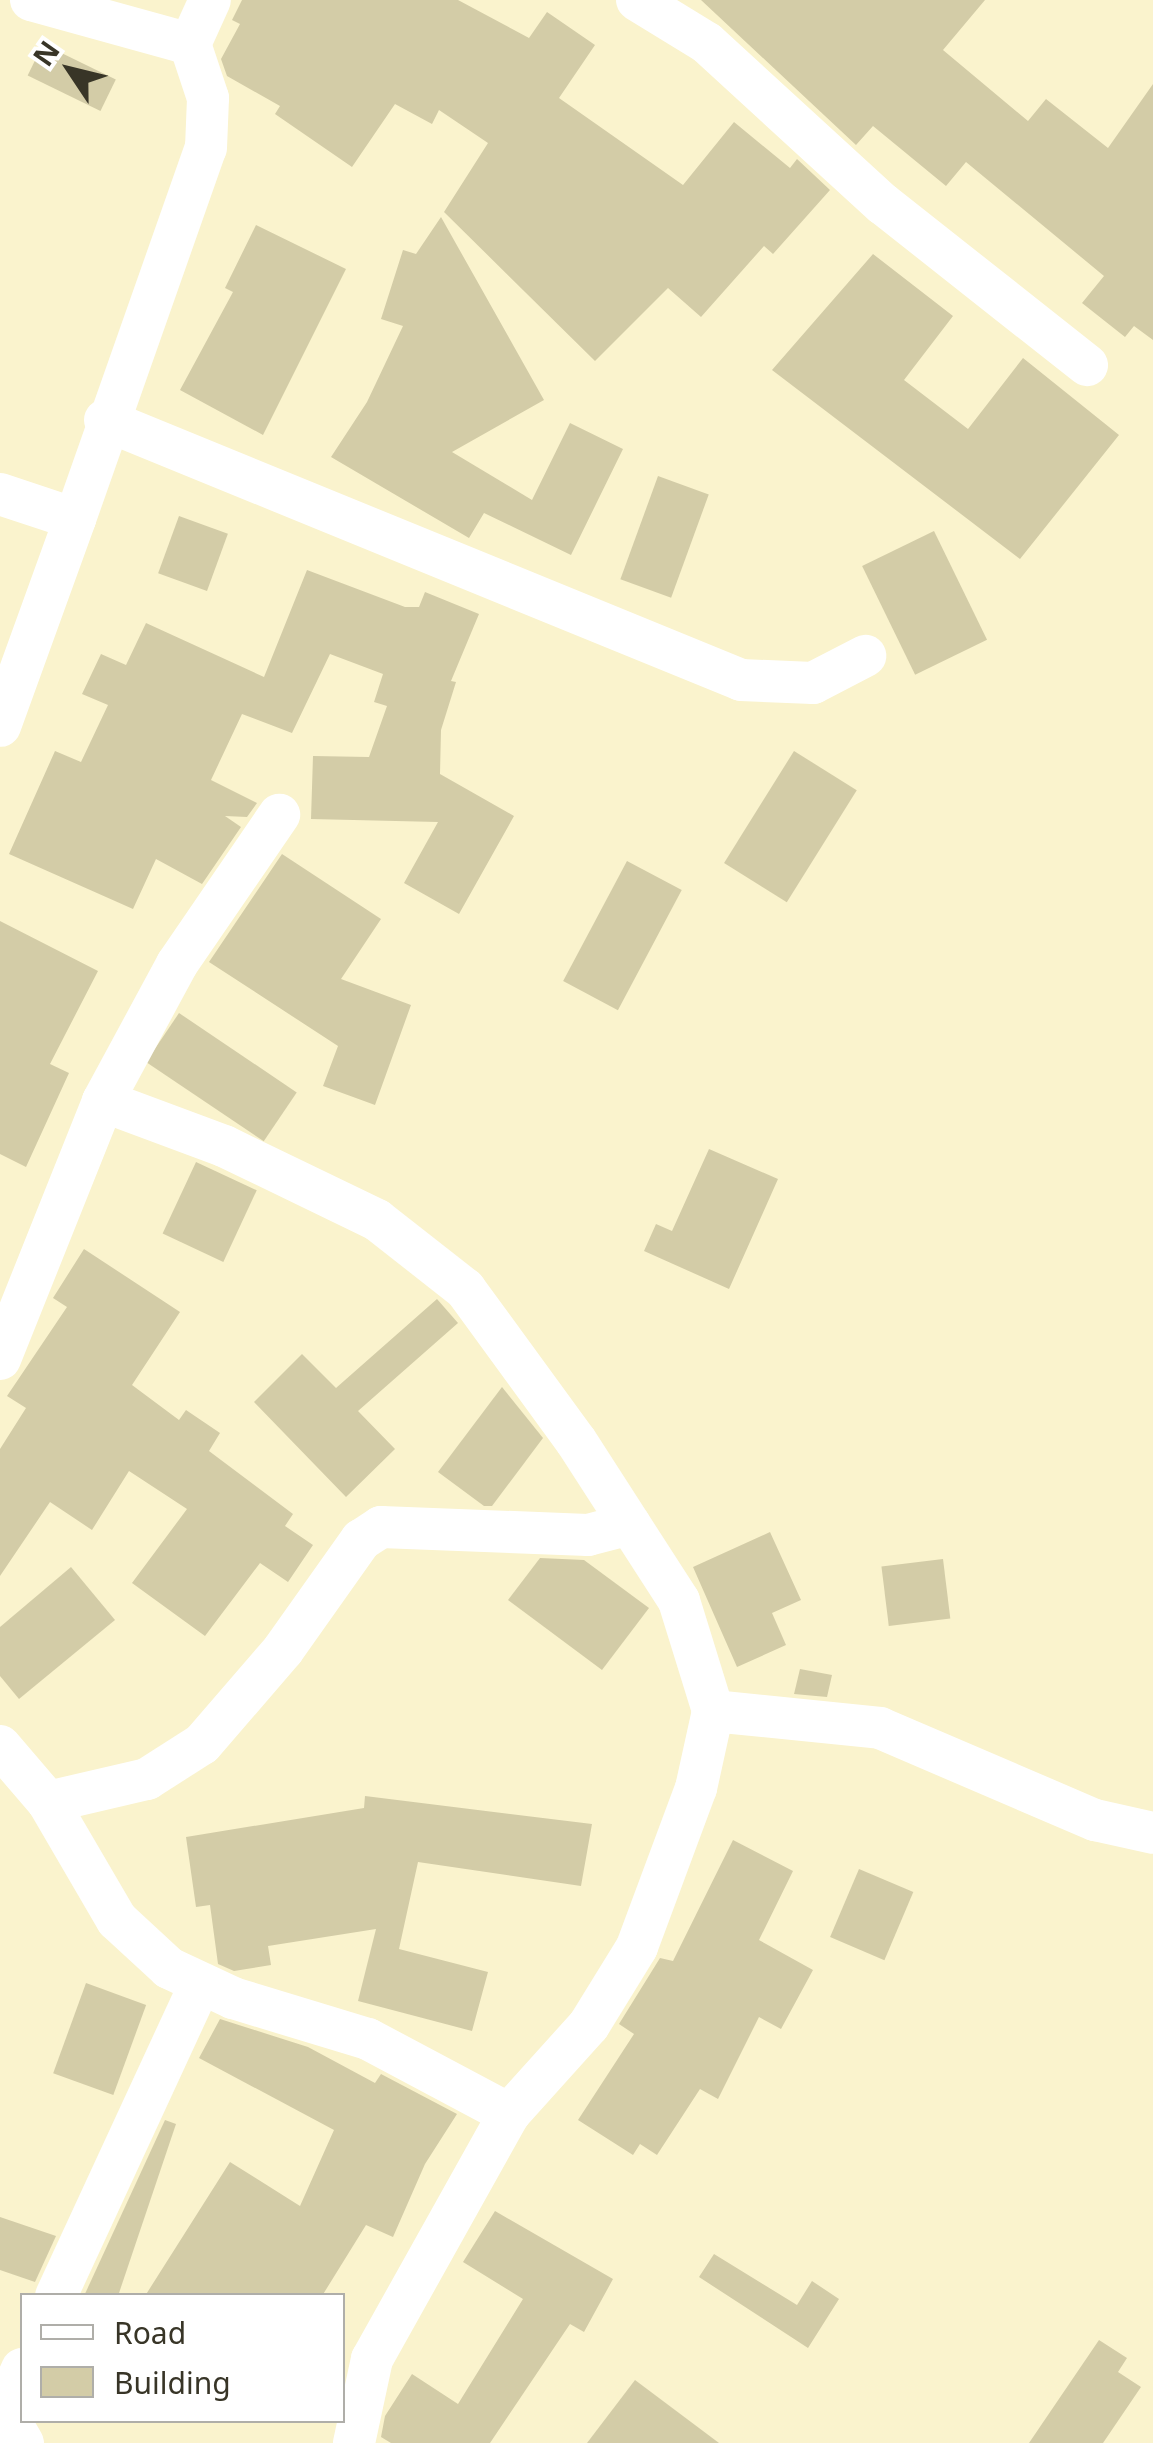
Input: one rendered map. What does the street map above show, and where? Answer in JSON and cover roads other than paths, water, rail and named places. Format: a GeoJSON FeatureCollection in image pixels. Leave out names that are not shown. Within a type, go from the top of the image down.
{"type":"FeatureCollection","features":[{"type":"Feature","properties":{"kind":"street"},"geometry":{"type":"LineString","coordinates":[[31,0],[190,44]]}},
{"type":"Feature","properties":{"kind":"street"},"geometry":{"type":"LineString","coordinates":[[0,726],[75,519],[105,420],[206,148],[208,98],[190,44],[210,0]]}},
{"type":"Feature","properties":{"kind":"street"},"geometry":{"type":"LineString","coordinates":[[637,0],[707,43],[883,204],[1087,365]]}},
{"type":"Feature","properties":{"kind":"street"},"geometry":{"type":"LineString","coordinates":[[105,420],[741,680],[814,683],[865,656]]}},
{"type":"Feature","properties":{"kind":"street"},"geometry":{"type":"LineString","coordinates":[[0,494],[75,519]]}},
{"type":"Feature","properties":{"kind":"street"},"geometry":{"type":"LineString","coordinates":[[0,1358],[103,1102],[177,964],[279,815]]}},
{"type":"Feature","properties":{"kind":"street"},"geometry":{"type":"LineString","coordinates":[[103,1102],[224,1146],[378,1220],[465,1290],[630,1524],[679,1601],[712,1711],[696,1788],[637,1947],[588,2024],[508,2114],[372,2359],[354,2443]]}},
{"type":"Feature","properties":{"kind":"street"},"geometry":{"type":"LineString","coordinates":[[48,1802],[147,1779],[202,1744],[283,1650],[360,1540],[381,1527],[588,1535],[630,1524]]}},
{"type":"Feature","properties":{"kind":"street"},"geometry":{"type":"LineString","coordinates":[[712,1711],[880,1728],[1095,1820],[1153,1833]]}},
{"type":"Feature","properties":{"kind":"street"},"geometry":{"type":"LineString","coordinates":[[0,1746],[48,1802],[118,1920],[169,1968],[199,1986],[368,2039],[508,2114]]}},
{"type":"Feature","properties":{"kind":"street"},"geometry":{"type":"LineString","coordinates":[[57,2293],[199,1986]]}},
{"type":"Feature","properties":{"kind":"street"},"geometry":{"type":"LineString","coordinates":[[20,2373],[9,2398],[10,2419],[23,2443]]}}]}
